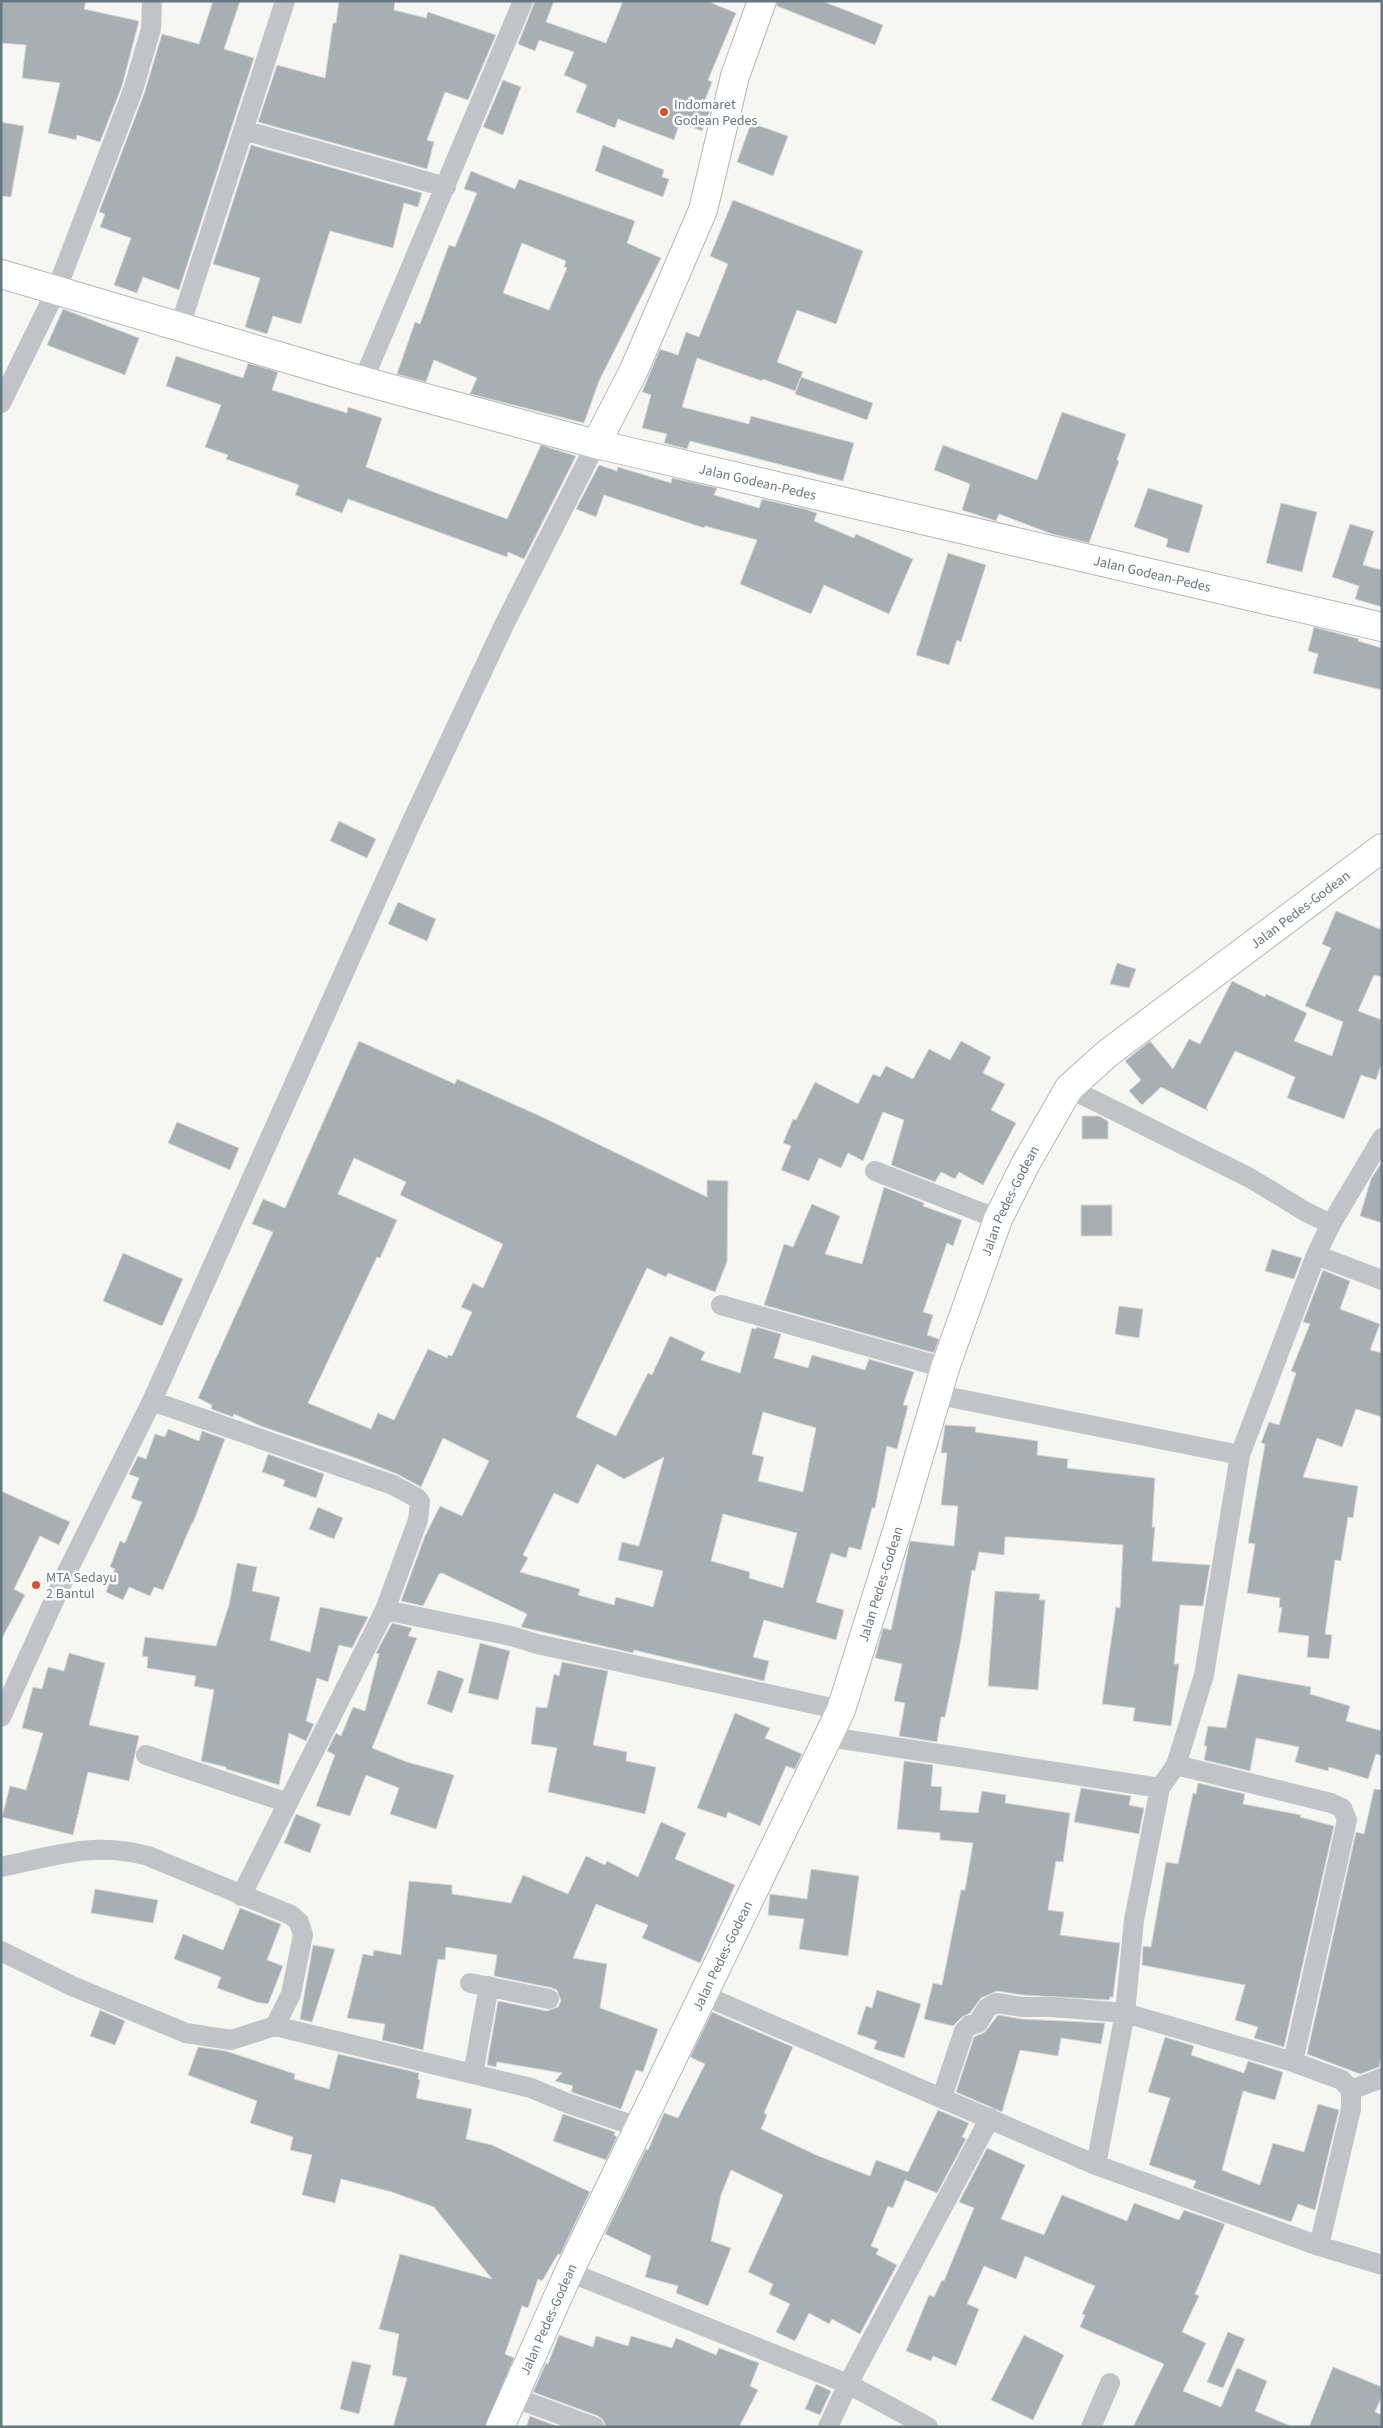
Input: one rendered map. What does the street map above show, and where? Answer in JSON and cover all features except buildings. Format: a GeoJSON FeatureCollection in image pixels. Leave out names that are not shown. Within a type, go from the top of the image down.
{"type":"FeatureCollection","features":[{"type":"Feature","properties":{"kind":"street"},"geometry":{"type":"LineString","coordinates":[[1,403],[56,291],[133,90],[151,29],[152,1]]}},
{"type":"Feature","properties":{"kind":"street"},"geometry":{"type":"LineString","coordinates":[[180,326],[285,1]]}},
{"type":"Feature","properties":{"kind":"street"},"geometry":{"type":"LineString","coordinates":[[363,382],[522,1]]}},
{"type":"Feature","properties":{"kind":"street"},"geometry":{"type":"LineString","coordinates":[[1,1717],[66,1574],[152,1401],[411,823],[505,623],[634,370],[703,210],[735,76],[762,1]]}},
{"type":"Feature","properties":{"kind":"street"},"geometry":{"type":"LineString","coordinates":[[243,130],[446,187]]}},
{"type":"Feature","properties":{"kind":"street","name":"Jalan Godean-Pedes"},"geometry":{"type":"LineString","coordinates":[[1,274],[363,382],[596,444],[1382,627]]}},
{"type":"Feature","properties":{"kind":"street","name":"Jalan Pedes-Godean"},"geometry":{"type":"LineString","coordinates":[[500,2427],[569,2272],[638,2126],[841,1710],[939,1395],[945,1368],[998,1219],[1026,1162],[1069,1088],[1108,1053],[1382,848]]}},
{"type":"Feature","properties":{"kind":"street"},"geometry":{"type":"LineString","coordinates":[[1069,1088],[1250,1178],[1306,1212],[1332,1224]]}},
{"type":"Feature","properties":{"kind":"street"},"geometry":{"type":"LineString","coordinates":[[1096,2166],[1125,2013],[1134,1920],[1160,1788],[1176,1765],[1204,1675],[1240,1455],[1316,1255],[1382,1138]]}},
{"type":"Feature","properties":{"kind":"street"},"geometry":{"type":"LineString","coordinates":[[875,1171],[998,1219]]}},
{"type":"Feature","properties":{"kind":"street"},"geometry":{"type":"LineString","coordinates":[[1316,1255],[1382,1280]]}},
{"type":"Feature","properties":{"kind":"street"},"geometry":{"type":"LineString","coordinates":[[721,1305],[945,1368]]}},
{"type":"Feature","properties":{"kind":"street"},"geometry":{"type":"LineString","coordinates":[[939,1395],[1240,1455]]}},
{"type":"Feature","properties":{"kind":"street"},"geometry":{"type":"LineString","coordinates":[[152,1401],[393,1485],[417,1498],[421,1508],[385,1610],[240,1896]]}},
{"type":"Feature","properties":{"kind":"street"},"geometry":{"type":"LineString","coordinates":[[385,1610],[841,1710]]}},
{"type":"Feature","properties":{"kind":"street"},"geometry":{"type":"LineString","coordinates":[[829,1737],[1160,1788]]}},
{"type":"Feature","properties":{"kind":"street"},"geometry":{"type":"LineString","coordinates":[[146,1755],[288,1803]]}},
{"type":"Feature","properties":{"kind":"street"},"geometry":{"type":"LineString","coordinates":[[1176,1765],[1332,1803],[1342,1808],[1347,1820],[1293,2062]]}},
{"type":"Feature","properties":{"kind":"street"},"geometry":{"type":"LineString","coordinates":[[1,1867],[92,1848],[126,1850],[148,1856],[240,1896],[291,1915],[299,1922],[303,1935],[291,1994],[276,2026]]}},
{"type":"Feature","properties":{"kind":"street"},"geometry":{"type":"LineString","coordinates":[[1,1951],[72,1986],[186,2033],[231,2040],[276,2026],[530,2088],[638,2126]]}},
{"type":"Feature","properties":{"kind":"street"},"geometry":{"type":"LineString","coordinates":[[473,2074],[480,1985],[549,1999]]}},
{"type":"Feature","properties":{"kind":"street"},"geometry":{"type":"LineString","coordinates":[[703,1996],[942,2097],[1096,2166],[1319,2246],[1382,2265]]}},
{"type":"Feature","properties":{"kind":"street"},"geometry":{"type":"LineString","coordinates":[[942,2097],[961,2036],[970,2025],[983,2019],[991,2004],[1125,2013],[1293,2062],[1342,2080],[1351,2090],[1352,2109],[1319,2246]]}},
{"type":"Feature","properties":{"kind":"street"},"geometry":{"type":"LineString","coordinates":[[1351,2090],[1382,2078]]}},
{"type":"Feature","properties":{"kind":"street"},"geometry":{"type":"LineString","coordinates":[[828,2427],[848,2384],[990,2118]]}},
{"type":"Feature","properties":{"kind":"street"},"geometry":{"type":"LineString","coordinates":[[569,2272],[848,2384],[928,2427]]}},
{"type":"Feature","properties":{"kind":"street"},"geometry":{"type":"LineString","coordinates":[[1091,2427],[1110,2384]]}},
{"type":"Feature","properties":{"kind":"street"},"geometry":{"type":"LineString","coordinates":[[513,2397],[594,2427]]}},
{"type":"Feature","properties":{"kind":"place","name":"Indomaret Godean Pedes"},"geometry":{"type":"Point","coordinates":[664,112]}},
{"type":"Feature","properties":{"kind":"place","name":"MTA Sedayu 2 Bantul"},"geometry":{"type":"Point","coordinates":[36,1585]}}]}
